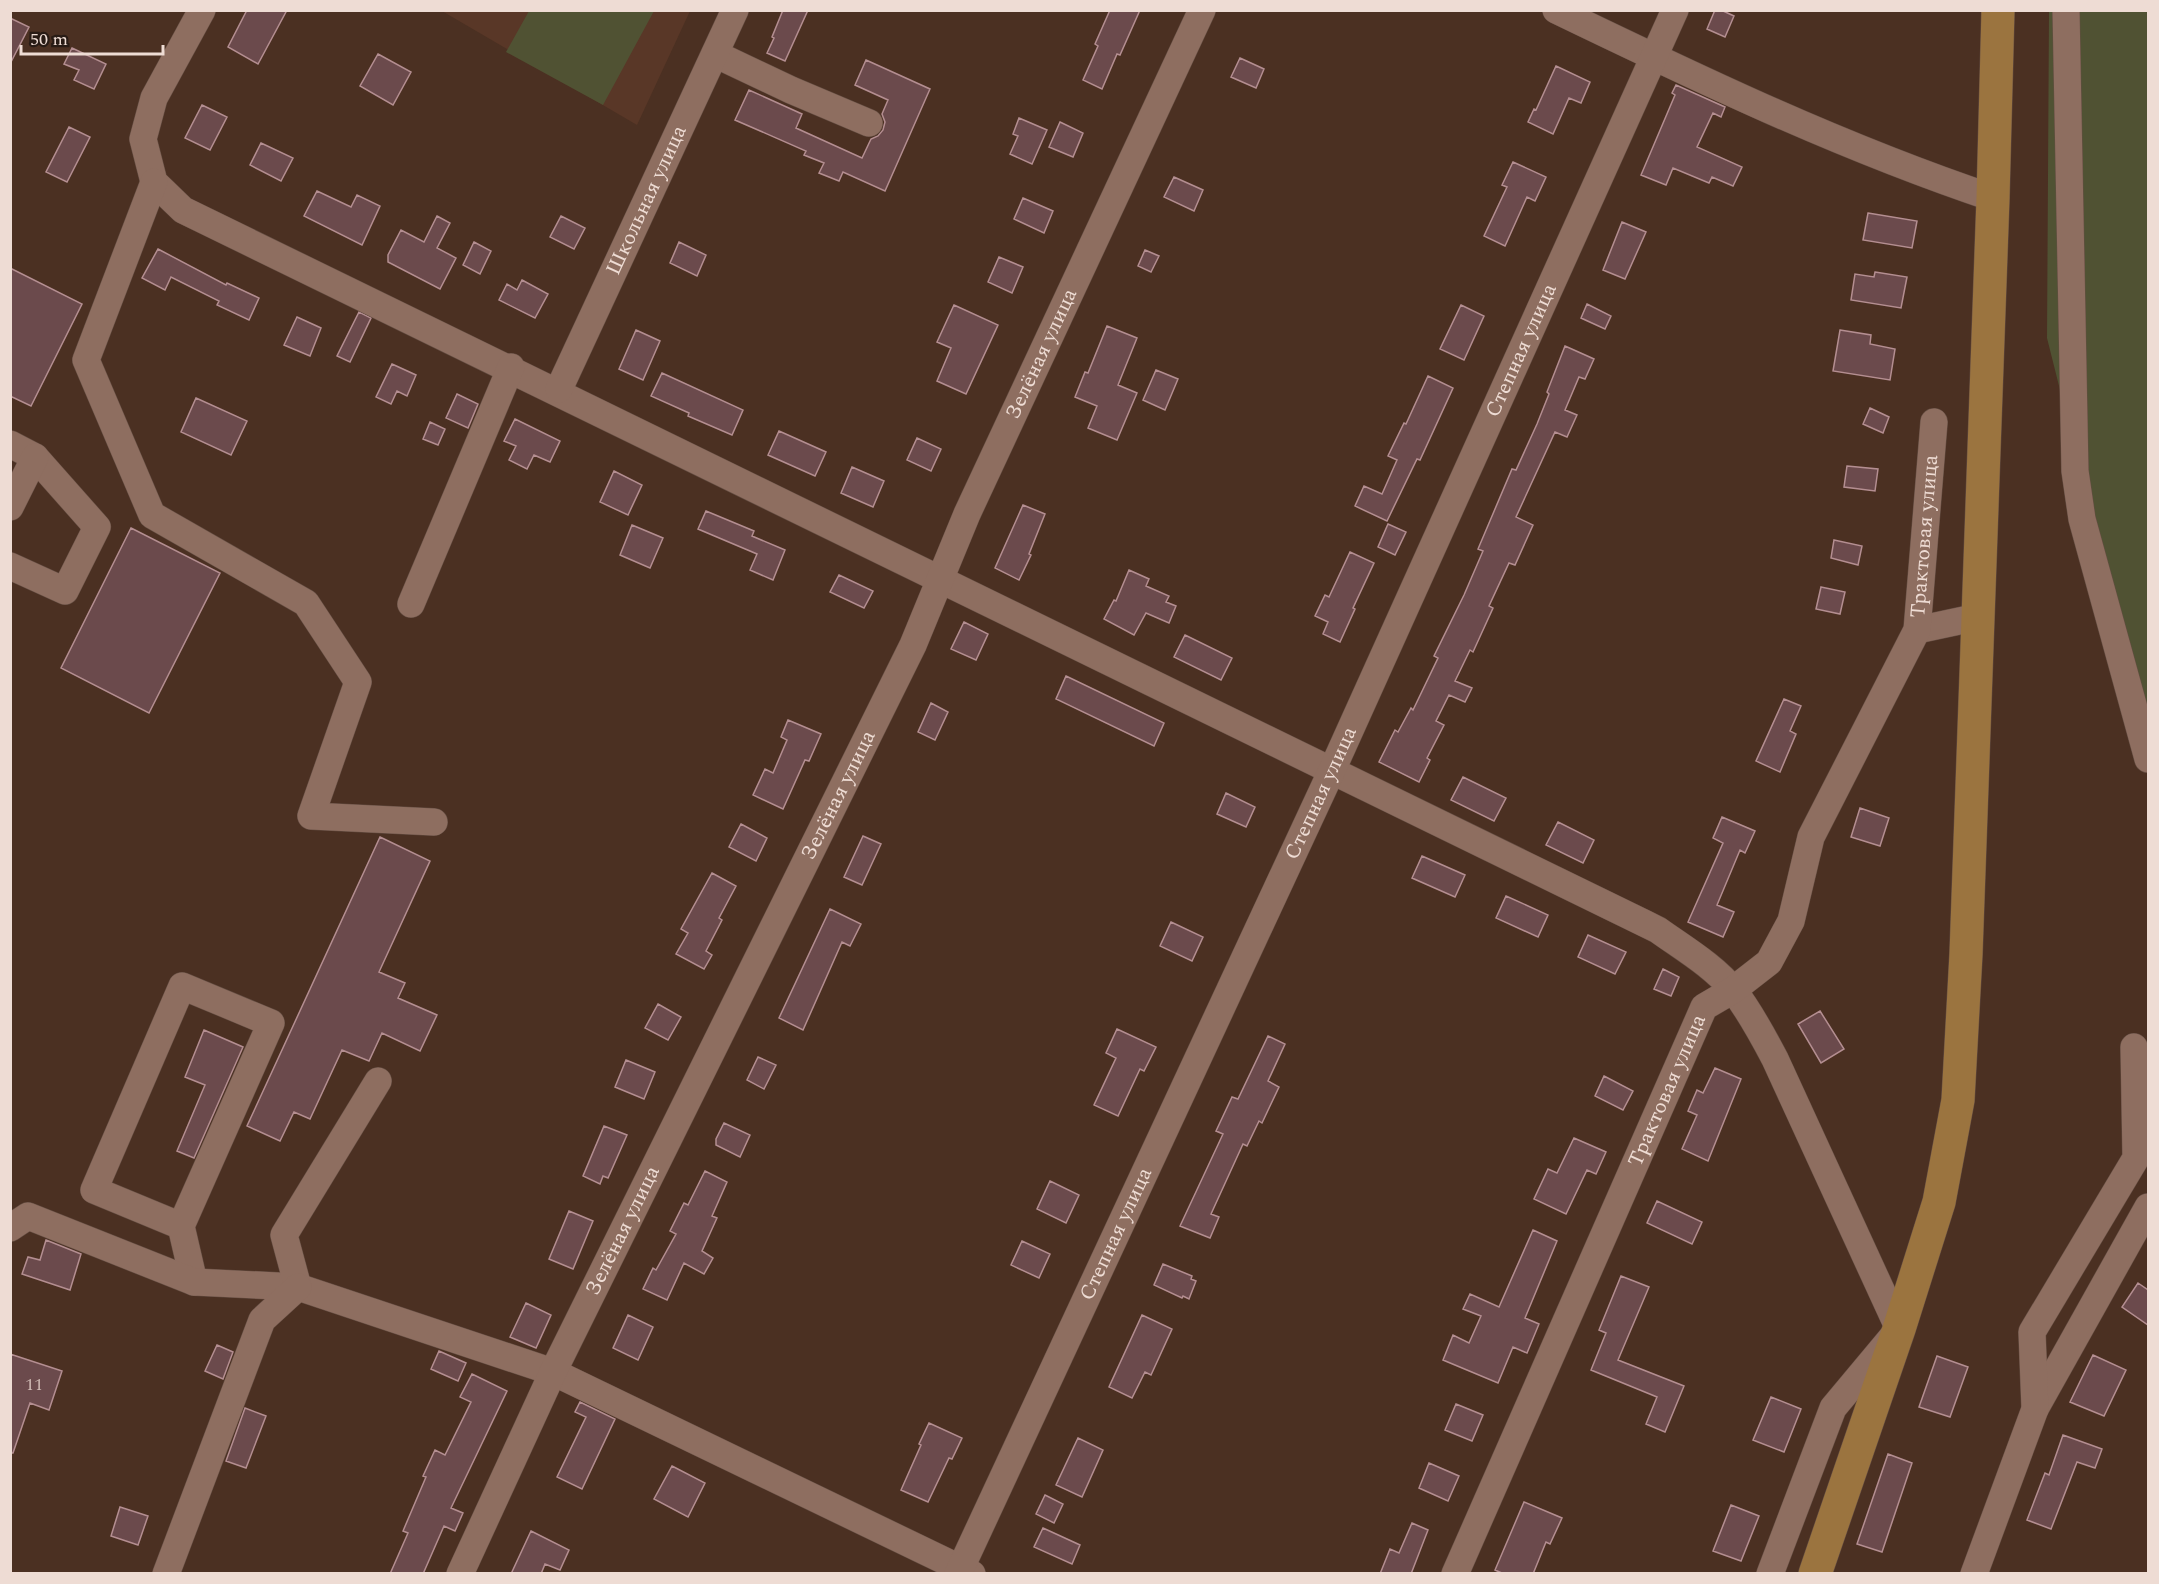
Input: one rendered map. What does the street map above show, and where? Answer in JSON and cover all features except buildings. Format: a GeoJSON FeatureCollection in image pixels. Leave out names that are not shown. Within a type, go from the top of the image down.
{"type":"FeatureCollection","features":[{"type":"Feature","properties":{"kind":"main road"},"geometry":{"type":"LineString","coordinates":[[1815,1574],[1899,1329],[1939,1202],[1958,1100],[1966,954],[1994,198],[1998,10]]}},
{"type":"Feature","properties":{"kind":"street"},"geometry":{"type":"LineString","coordinates":[[202,10],[154,98],[143,139],[154,182],[183,210],[559,389],[1333,768],[1658,930],[1697,958],[1732,990],[1757,1025],[1776,1059],[1899,1329],[1833,1408],[1770,1574]]}},
{"type":"Feature","properties":{"kind":"street","name":"Школьная улица"},"geometry":{"type":"LineString","coordinates":[[559,389],[735,10]]}},
{"type":"Feature","properties":{"kind":"street","name":"Зелёная улица"},"geometry":{"type":"LineString","coordinates":[[460,1574],[554,1372],[913,645],[972,503],[1202,10]]}},
{"type":"Feature","properties":{"kind":"street"},"geometry":{"type":"LineString","coordinates":[[1556,10],[1784,118],[1917,172],[1994,198]]}},
{"type":"Feature","properties":{"kind":"street","name":"Степная улица"},"geometry":{"type":"LineString","coordinates":[[964,1572],[1333,768],[1675,10]]}},
{"type":"Feature","properties":{"kind":"street"},"geometry":{"type":"LineString","coordinates":[[2066,10],[2075,471],[2082,519],[2148,759]]}},
{"type":"Feature","properties":{"kind":"street"},"geometry":{"type":"LineString","coordinates":[[715,54],[868,123]]}},
{"type":"Feature","properties":{"kind":"street"},"geometry":{"type":"LineString","coordinates":[[154,182],[86,360],[152,514],[306,603],[358,682],[311,816],[434,822]]}},
{"type":"Feature","properties":{"kind":"street"},"geometry":{"type":"LineString","coordinates":[[411,604],[511,367]]}},
{"type":"Feature","properties":{"kind":"street","name":"Трактовая улица"},"geometry":{"type":"LineString","coordinates":[[1455,1574],[1704,1006],[1732,990],[1769,962],[1791,921],[1811,837],[1917,630],[1934,423]]}},
{"type":"Feature","properties":{"kind":"street"},"geometry":{"type":"LineString","coordinates":[[10,444],[35,457],[97,526],[65,591],[10,566]]}},
{"type":"Feature","properties":{"kind":"street"},"geometry":{"type":"LineString","coordinates":[[10,507],[35,457]]}},
{"type":"Feature","properties":{"kind":"street"},"geometry":{"type":"LineString","coordinates":[[1917,630],[1978,617]]}},
{"type":"Feature","properties":{"kind":"street"},"geometry":{"type":"LineString","coordinates":[[181,1226],[94,1190],[182,986],[271,1023],[181,1226],[194,1282]]}},
{"type":"Feature","properties":{"kind":"street"},"geometry":{"type":"LineString","coordinates":[[2134,1047],[2136,1158],[2148,1199]]}},
{"type":"Feature","properties":{"kind":"street"},"geometry":{"type":"LineString","coordinates":[[298,1287],[284,1235],[378,1081]]}},
{"type":"Feature","properties":{"kind":"street"},"geometry":{"type":"LineString","coordinates":[[2035,1409],[2032,1332],[2136,1158]]}},
{"type":"Feature","properties":{"kind":"street"},"geometry":{"type":"LineString","coordinates":[[1974,1574],[2035,1409],[2148,1207]]}},
{"type":"Feature","properties":{"kind":"street"},"geometry":{"type":"LineString","coordinates":[[10,1228],[28,1216],[194,1282],[298,1287],[554,1372],[964,1572]]}},
{"type":"Feature","properties":{"kind":"street"},"geometry":{"type":"LineString","coordinates":[[166,1574],[262,1320],[298,1287]]}},
{"type":"Feature","properties":{"kind":"shaded area"},"geometry":{"type":"Polygon","coordinates":[[[442,11],[690,11],[637,125],[442,11]]]}},
{"type":"Feature","properties":{"kind":"green space"},"geometry":{"type":"Polygon","coordinates":[[[529,11],[654,11],[603,105],[506,52],[529,11]]]}},
{"type":"Feature","properties":{"kind":"green space"},"geometry":{"type":"Polygon","coordinates":[[[2049,11],[2148,11],[2148,741],[2047,338],[2049,11]]]}}]}
